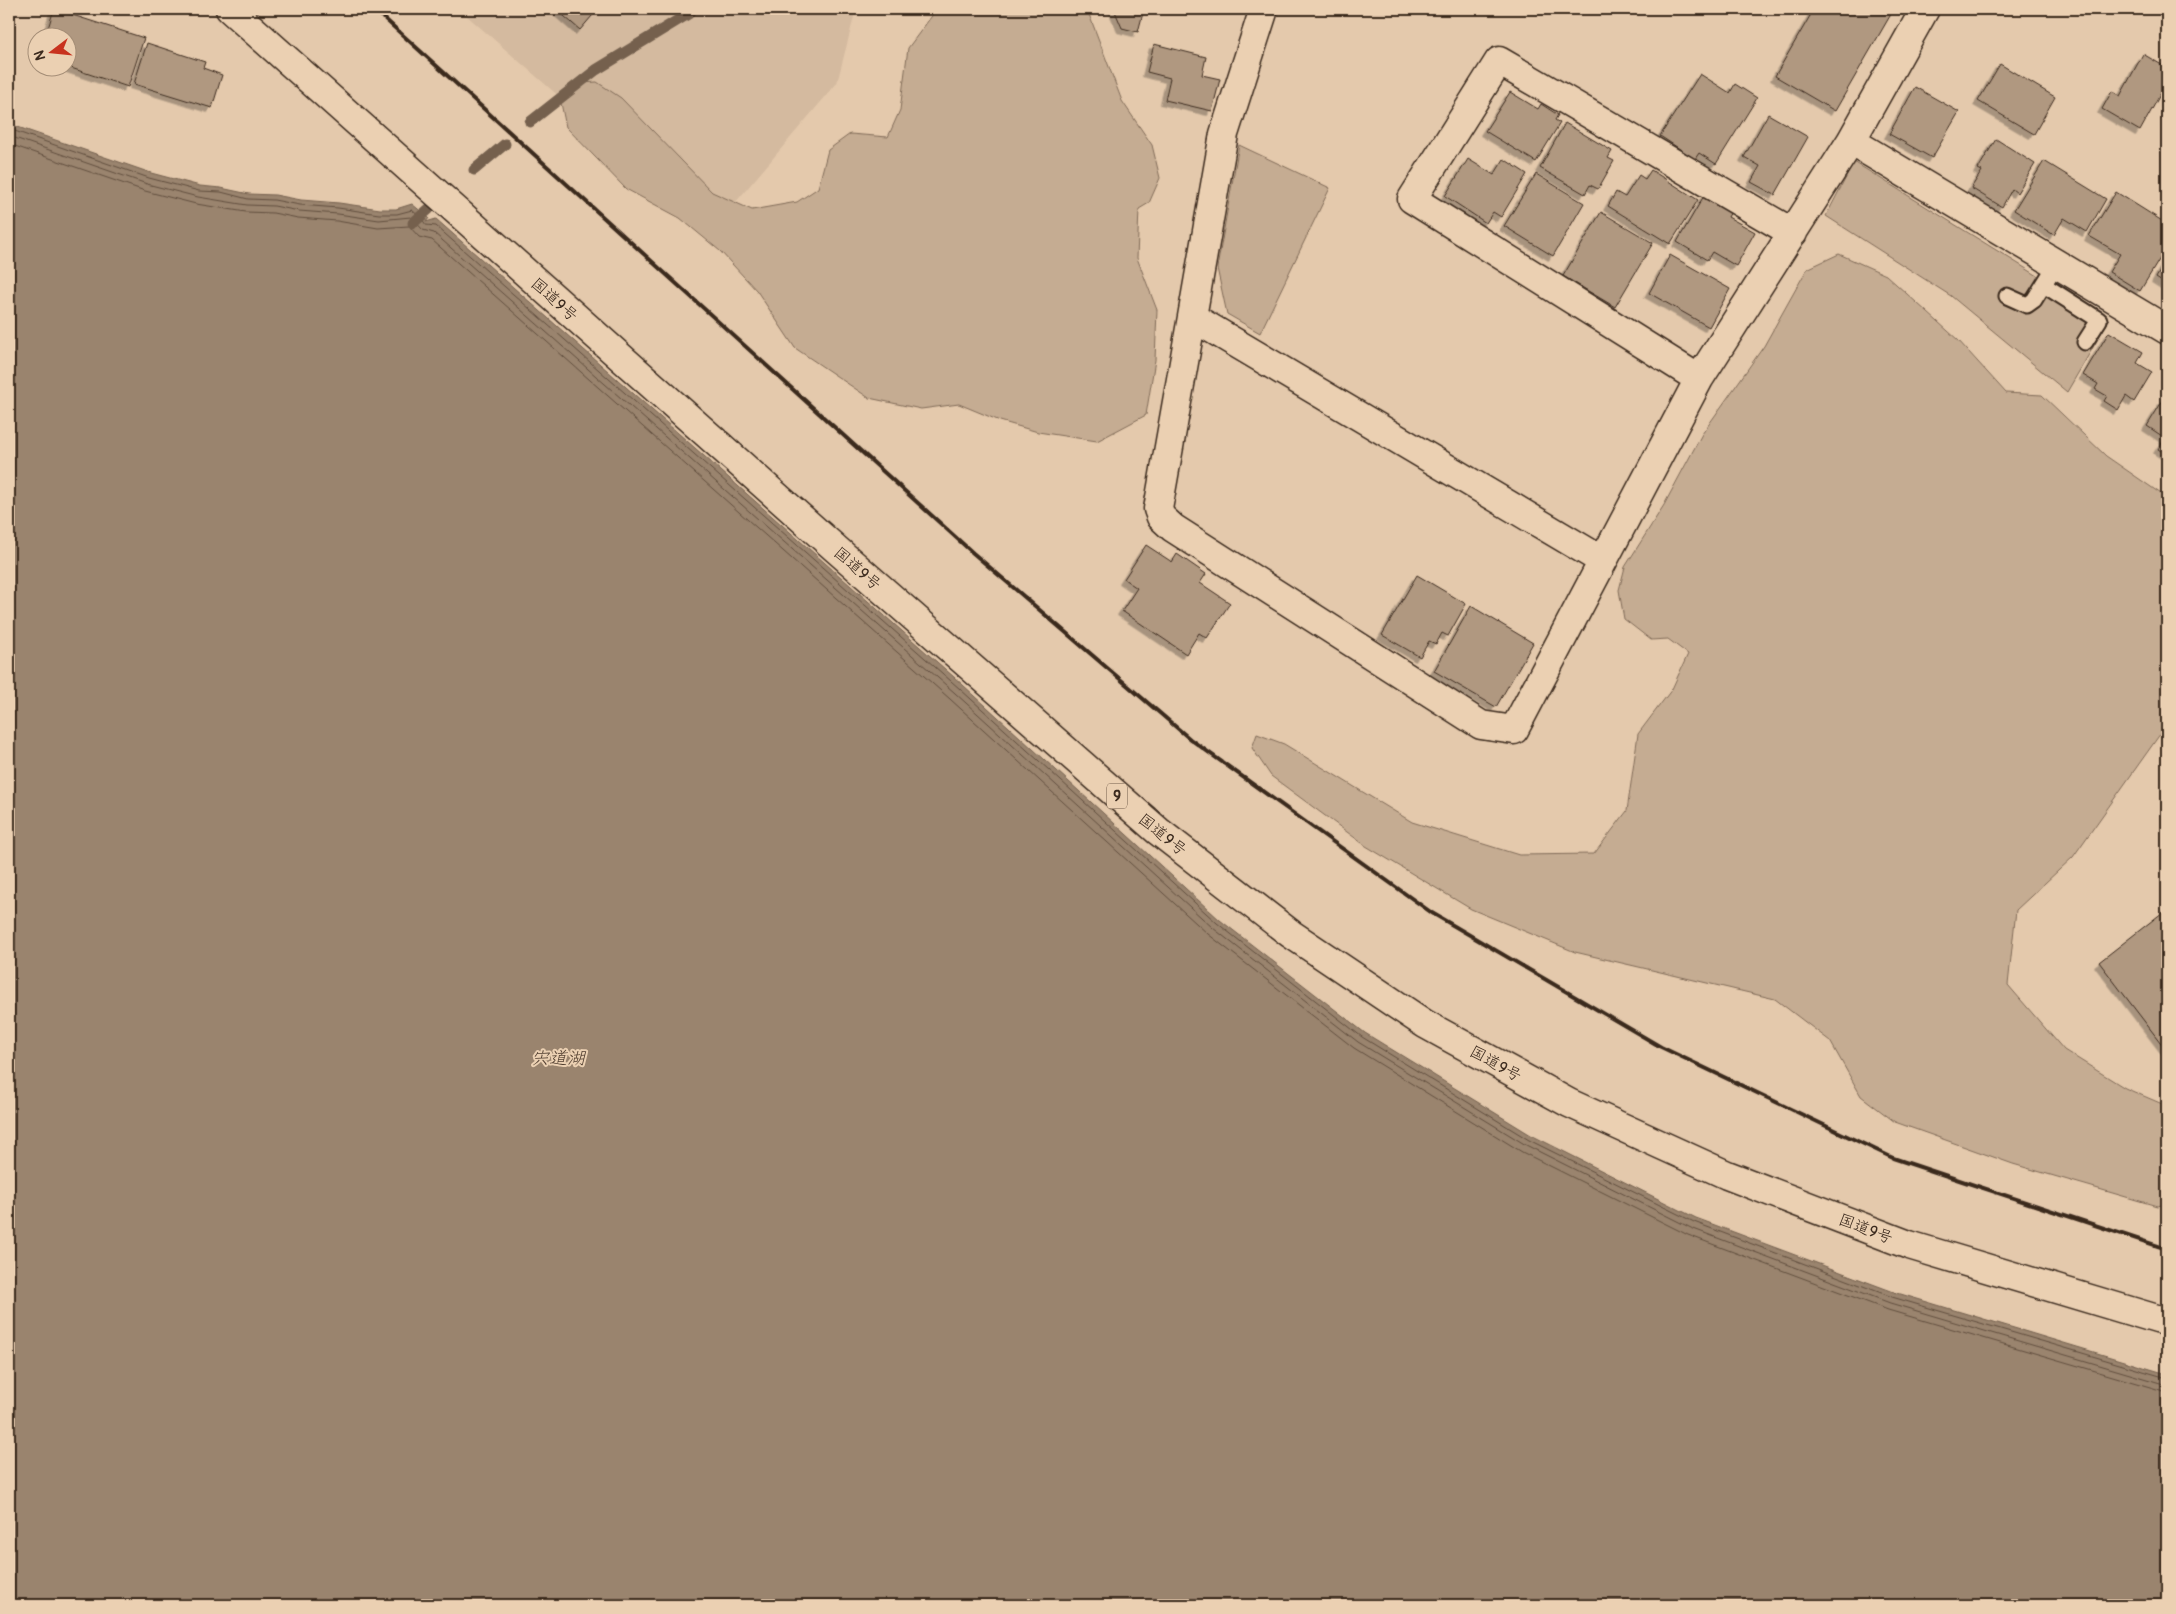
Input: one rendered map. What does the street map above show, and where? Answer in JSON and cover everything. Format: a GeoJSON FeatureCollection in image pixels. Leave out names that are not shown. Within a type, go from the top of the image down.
{"type":"FeatureCollection","features":[{"type":"Feature","properties":{"kind":"main road","name":"国道9号"},"geometry":{"type":"LineString","coordinates":[[230,9],[829,542],[1158,831],[1291,934],[1425,1024],[1569,1103],[1727,1175],[1909,1245],[2167,1322]]}},
{"type":"Feature","properties":{"kind":"main road"},"geometry":{"type":"LineString","coordinates":[[1264,9],[1224,134],[1158,509],[1161,517],[1182,534],[1481,725],[1514,730],[1699,378],[1851,141],[1925,9]]}},
{"type":"Feature","properties":{"kind":"main road"},"geometry":{"type":"LineString","coordinates":[[1699,378],[1412,199],[1499,61],[1793,233]]}},
{"type":"Feature","properties":{"kind":"main road"},"geometry":{"type":"LineString","coordinates":[[1851,141],[2050,274],[2167,330]]}},
{"type":"Feature","properties":{"kind":"main road"},"geometry":{"type":"LineString","coordinates":[[1192,317],[1603,561]]}},
{"type":"Feature","properties":{"kind":"lane"},"geometry":{"type":"LineString","coordinates":[[2008,296],[2027,305],[2034,300],[2050,274],[2100,320],[2085,342]]}},
{"type":"Feature","properties":{"kind":"shaded area"},"geometry":{"type":"Polygon","coordinates":[[[459,9],[856,9],[837,83],[712,230],[459,9]]]}},
{"type":"Feature","properties":{"kind":"shaded area"},"geometry":{"type":"Polygon","coordinates":[[[937,9],[1087,9],[1122,101],[1152,145],[1160,178],[1149,203],[1139,209],[1137,258],[1157,310],[1155,360],[1146,415],[1097,441],[1038,432],[1000,421],[959,404],[921,409],[869,398],[795,348],[757,291],[720,251],[680,218],[626,189],[566,127],[560,98],[582,83],[597,82],[621,98],[712,192],[752,210],[797,202],[818,188],[828,150],[850,134],[888,137],[900,110],[908,48],[937,9]]]}},
{"type":"Feature","properties":{"kind":"shaded area"},"geometry":{"type":"Polygon","coordinates":[[[1239,145],[1330,188],[1260,333],[1227,314],[1217,268],[1239,145]]]}},
{"type":"Feature","properties":{"kind":"shaded area"},"geometry":{"type":"Polygon","coordinates":[[[1854,162],[2109,320],[2067,392],[1951,296],[1826,216],[1854,162]]]}},
{"type":"Feature","properties":{"kind":"shaded area"},"geometry":{"type":"Polygon","coordinates":[[[1839,254],[1886,275],[1958,340],[2006,393],[2042,395],[2106,456],[2167,498],[2167,690],[2163,730],[2073,857],[2016,910],[2008,985],[2064,1050],[2125,1088],[2167,1106],[2167,1204],[2157,1206],[2013,1164],[1895,1122],[1861,1096],[1830,1041],[1775,999],[1575,952],[1471,909],[1366,846],[1271,776],[1252,748],[1257,734],[1284,744],[1412,822],[1519,855],[1594,854],[1627,811],[1638,734],[1672,689],[1688,654],[1668,639],[1651,640],[1624,619],[1619,590],[1625,567],[1664,505],[1702,434],[1764,346],[1807,269],[1839,254]]]}},
{"type":"Feature","properties":{"kind":"water","name":"宍道湖"},"geometry":{"type":"Polygon","coordinates":[[[9,124],[151,173],[200,186],[249,194],[275,195],[301,200],[380,209],[396,209],[412,204],[429,218],[426,222],[436,219],[963,685],[1220,920],[1365,1033],[1531,1135],[1696,1218],[1894,1292],[2167,1374],[2167,1605],[9,1605],[9,124]]]}},
{"type":"Feature","properties":{"kind":"building"},"geometry":{"type":"Polygon","coordinates":[[[54,9],[144,38],[128,87],[78,70],[78,28],[48,28],[54,9]]]}},
{"type":"Feature","properties":{"kind":"building"},"geometry":{"type":"Polygon","coordinates":[[[556,9],[598,9],[580,30],[556,9]]]}},
{"type":"Feature","properties":{"kind":"building"},"geometry":{"type":"Polygon","coordinates":[[[1114,9],[1144,9],[1138,32],[1122,28],[1114,9]]]}},
{"type":"Feature","properties":{"kind":"building"},"geometry":{"type":"Polygon","coordinates":[[[1814,9],[1894,9],[1835,111],[1775,76],[1814,9]]]}},
{"type":"Feature","properties":{"kind":"building"},"geometry":{"type":"Polygon","coordinates":[[[147,43],[205,62],[203,68],[222,75],[212,108],[134,84],[147,43]]]}},
{"type":"Feature","properties":{"kind":"building"},"geometry":{"type":"Polygon","coordinates":[[[1154,44],[1206,57],[1202,75],[1220,79],[1212,111],[1165,100],[1170,78],[1147,72],[1154,44]]]}},
{"type":"Feature","properties":{"kind":"building"},"geometry":{"type":"Polygon","coordinates":[[[2143,54],[2167,68],[2167,82],[2140,131],[2102,109],[2112,91],[2120,96],[2143,54]]]}},
{"type":"Feature","properties":{"kind":"building"},"geometry":{"type":"Polygon","coordinates":[[[2000,64],[2055,97],[2034,134],[1978,101],[2000,64]]]}},
{"type":"Feature","properties":{"kind":"building"},"geometry":{"type":"Polygon","coordinates":[[[1700,74],[1730,93],[1735,84],[1757,98],[1716,164],[1699,153],[1695,159],[1660,136],[1700,74]]]}},
{"type":"Feature","properties":{"kind":"building"},"geometry":{"type":"Polygon","coordinates":[[[1915,87],[1959,112],[1932,158],[1889,134],[1915,87]]]}},
{"type":"Feature","properties":{"kind":"building"},"geometry":{"type":"Polygon","coordinates":[[[1510,92],[1538,109],[1541,104],[1558,115],[1555,120],[1560,123],[1536,162],[1485,131],[1510,92]]]}},
{"type":"Feature","properties":{"kind":"building"},"geometry":{"type":"Polygon","coordinates":[[[1768,114],[1808,137],[1775,195],[1751,182],[1760,166],[1744,157],[1768,114]]]}},
{"type":"Feature","properties":{"kind":"building"},"geometry":{"type":"Polygon","coordinates":[[[1565,123],[1612,151],[1608,158],[1614,161],[1598,189],[1590,185],[1585,194],[1540,168],[1565,123]]]}},
{"type":"Feature","properties":{"kind":"building"},"geometry":{"type":"Polygon","coordinates":[[[1996,139],[2035,164],[2017,193],[2012,189],[2002,207],[1971,188],[1982,171],[1978,169],[1996,139]]]}},
{"type":"Feature","properties":{"kind":"building"},"geometry":{"type":"Polygon","coordinates":[[[1468,159],[1494,175],[1504,159],[1527,174],[1501,217],[1493,212],[1486,223],[1445,196],[1468,159]]]}},
{"type":"Feature","properties":{"kind":"building"},"geometry":{"type":"Polygon","coordinates":[[[2044,161],[2106,199],[2087,232],[2064,218],[2054,235],[2014,210],[2044,161]]]}},
{"type":"Feature","properties":{"kind":"building"},"geometry":{"type":"Polygon","coordinates":[[[1651,170],[1698,200],[1670,244],[1608,206],[1616,192],[1625,197],[1639,175],[1645,179],[1651,170]]]}},
{"type":"Feature","properties":{"kind":"building"},"geometry":{"type":"Polygon","coordinates":[[[1536,174],[1584,203],[1553,256],[1504,226],[1536,174]]]}},
{"type":"Feature","properties":{"kind":"building"},"geometry":{"type":"Polygon","coordinates":[[[2116,192],[2167,224],[2167,247],[2140,291],[2109,272],[2120,254],[2089,236],[2116,192]]]}},
{"type":"Feature","properties":{"kind":"building"},"geometry":{"type":"Polygon","coordinates":[[[1705,194],[1732,210],[1728,217],[1755,232],[1736,266],[1712,252],[1707,260],[1677,242],[1705,194]]]}},
{"type":"Feature","properties":{"kind":"building"},"geometry":{"type":"Polygon","coordinates":[[[1601,212],[1653,243],[1615,307],[1563,276],[1601,212]]]}},
{"type":"Feature","properties":{"kind":"building"},"geometry":{"type":"Polygon","coordinates":[[[1670,255],[1730,289],[1709,327],[1649,293],[1670,255]]]}},
{"type":"Feature","properties":{"kind":"building"},"geometry":{"type":"Polygon","coordinates":[[[2167,259],[2167,285],[2156,278],[2167,259]]]}},
{"type":"Feature","properties":{"kind":"building"},"geometry":{"type":"Polygon","coordinates":[[[2109,332],[2143,352],[2137,363],[2152,372],[2134,402],[2126,396],[2118,410],[2104,401],[2107,396],[2095,389],[2098,384],[2083,375],[2109,332]]]}},
{"type":"Feature","properties":{"kind":"building"},"geometry":{"type":"Polygon","coordinates":[[[2163,400],[2167,403],[2167,455],[2158,449],[2165,438],[2147,426],[2163,400]]]}},
{"type":"Feature","properties":{"kind":"building"},"geometry":{"type":"Polygon","coordinates":[[[1146,545],[1172,562],[1177,554],[1206,574],[1200,583],[1230,603],[1207,638],[1199,633],[1186,654],[1122,611],[1137,588],[1124,579],[1146,545]]]}},
{"type":"Feature","properties":{"kind":"building"},"geometry":{"type":"Polygon","coordinates":[[[1417,575],[1466,604],[1448,636],[1442,633],[1436,644],[1429,641],[1420,657],[1382,635],[1417,575]]]}},
{"type":"Feature","properties":{"kind":"building"},"geometry":{"type":"Polygon","coordinates":[[[1471,606],[1533,643],[1496,707],[1434,671],[1471,606]]]}},
{"type":"Feature","properties":{"kind":"building"},"geometry":{"type":"Polygon","coordinates":[[[2167,909],[2167,1051],[2099,962],[2167,909]]]}},
{"type":"Feature","properties":{"kind":"waterway"},"geometry":{"type":"LineString","coordinates":[[530,122],[596,70],[688,14],[693,9]]}},
{"type":"Feature","properties":{"kind":"waterway"},"geometry":{"type":"LineString","coordinates":[[474,170],[505,144]]}},
{"type":"Feature","properties":{"kind":"waterway"},"geometry":{"type":"LineString","coordinates":[[413,223],[429,209]]}},
{"type":"Feature","properties":{"kind":"railway"},"geometry":{"type":"LineString","coordinates":[[374,9],[973,553],[1190,739],[1432,913],[1661,1047],[1893,1158],[2167,1249]]}}]}
